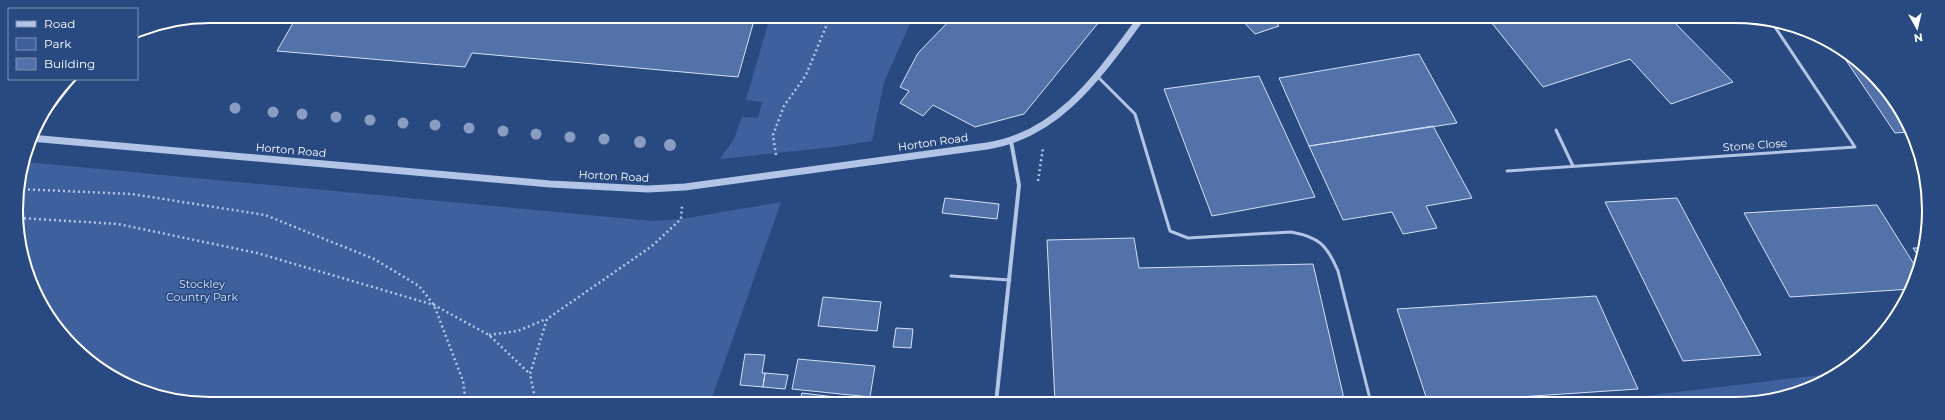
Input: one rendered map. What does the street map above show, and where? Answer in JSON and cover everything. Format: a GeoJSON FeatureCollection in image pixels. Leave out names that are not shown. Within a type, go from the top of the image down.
{"type":"FeatureCollection","features":[{"type":"Feature","properties":{"kind":"street","name":"Horton Road"},"geometry":{"type":"LineString","coordinates":[[37,138],[565,185],[672,189],[1011,141],[1036,130],[1055,117],[1097,76],[1137,23]]}},
{"type":"Feature","properties":{"kind":"street"},"geometry":{"type":"LineString","coordinates":[[997,397],[1019,185],[1011,141]]}},
{"type":"Feature","properties":{"kind":"lane","name":"Stone Close"},"geometry":{"type":"LineString","coordinates":[[1507,171],[1854,147],[1775,28]]}},
{"type":"Feature","properties":{"kind":"lane"},"geometry":{"type":"LineString","coordinates":[[1097,76],[1135,114],[1170,231],[1185,238],[1291,232],[1313,238],[1327,248],[1338,271],[1370,397]]}},
{"type":"Feature","properties":{"kind":"lane"},"geometry":{"type":"LineString","coordinates":[[1556,130],[1573,166]]}},
{"type":"Feature","properties":{"kind":"lane"},"geometry":{"type":"LineString","coordinates":[[951,276],[1010,280]]}},
{"type":"Feature","properties":{"kind":"path"},"geometry":{"type":"LineString","coordinates":[[778,175],[773,134],[784,106],[806,75],[828,23]]}},
{"type":"Feature","properties":{"kind":"path"},"geometry":{"type":"LineString","coordinates":[[24,189],[132,194],[265,215],[374,259],[419,286],[434,305],[463,381],[465,397]]}},
{"type":"Feature","properties":{"kind":"path"},"geometry":{"type":"LineString","coordinates":[[489,335],[518,331],[546,319],[652,246],[681,219],[682,206]]}},
{"type":"Feature","properties":{"kind":"path"},"geometry":{"type":"LineString","coordinates":[[23,218],[118,224],[250,251],[434,305],[489,335],[530,374]]}},
{"type":"Feature","properties":{"kind":"path"},"geometry":{"type":"LineString","coordinates":[[535,397],[530,374],[546,319]]}},
{"type":"Feature","properties":{"kind":"green space"},"geometry":{"type":"Polygon","coordinates":[[[768,23],[910,23],[884,82],[872,141],[834,147],[720,159],[734,139],[742,117],[758,118],[762,102],[746,100],[768,23]]]}},
{"type":"Feature","properties":{"kind":"green space","name":"Stockley Country Park"},"geometry":{"type":"Polygon","coordinates":[[[29,162],[653,221],[681,219],[781,202],[712,397],[198,397],[162,391],[138,383],[116,372],[87,351],[69,333],[48,304],[37,282],[29,258],[23,222],[23,198],[29,162]]]}},
{"type":"Feature","properties":{"kind":"green space"},"geometry":{"type":"Polygon","coordinates":[[[1824,375],[1807,383],[1783,391],[1747,397],[1635,397],[1824,375]]]}},
{"type":"Feature","properties":{"kind":"building"},"geometry":{"type":"Polygon","coordinates":[[[293,23],[753,23],[738,77],[472,53],[465,67],[277,51],[293,23]]]}},
{"type":"Feature","properties":{"kind":"building"},"geometry":{"type":"Polygon","coordinates":[[[947,23],[1098,23],[1024,114],[975,127],[933,105],[923,116],[900,103],[909,91],[900,87],[918,53],[947,23]]]}},
{"type":"Feature","properties":{"kind":"building"},"geometry":{"type":"Polygon","coordinates":[[[1245,23],[1277,23],[1279,26],[1255,34],[1245,23]]]}},
{"type":"Feature","properties":{"kind":"building"},"geometry":{"type":"Polygon","coordinates":[[[1492,23],[1675,23],[1733,82],[1671,104],[1630,59],[1543,87],[1492,23]]]}},
{"type":"Feature","properties":{"kind":"building"},"geometry":{"type":"Polygon","coordinates":[[[1419,54],[1457,123],[1309,146],[1279,78],[1419,54]]]}},
{"type":"Feature","properties":{"kind":"building"},"geometry":{"type":"Polygon","coordinates":[[[1845,60],[1858,69],[1876,87],[1890,106],[1905,132],[1895,133],[1845,60]]]}},
{"type":"Feature","properties":{"kind":"building"},"geometry":{"type":"Polygon","coordinates":[[[1259,76],[1315,197],[1212,216],[1164,89],[1259,76]]]}},
{"type":"Feature","properties":{"kind":"building"},"geometry":{"type":"Polygon","coordinates":[[[1433,126],[1472,198],[1426,206],[1437,228],[1403,234],[1392,212],[1343,220],[1309,146],[1433,126]]]}},
{"type":"Feature","properties":{"kind":"building"},"geometry":{"type":"Polygon","coordinates":[[[945,198],[999,204],[997,219],[942,213],[945,198]]]}},
{"type":"Feature","properties":{"kind":"building"},"geometry":{"type":"Polygon","coordinates":[[[1677,198],[1761,355],[1683,361],[1605,202],[1677,198]]]}},
{"type":"Feature","properties":{"kind":"building"},"geometry":{"type":"Polygon","coordinates":[[[1877,205],[1914,264],[1908,282],[1905,289],[1790,297],[1744,213],[1877,205]]]}},
{"type":"Feature","properties":{"kind":"building"},"geometry":{"type":"Polygon","coordinates":[[[1134,238],[1139,268],[1313,264],[1344,397],[1055,397],[1047,240],[1134,238]]]}},
{"type":"Feature","properties":{"kind":"building"},"geometry":{"type":"Polygon","coordinates":[[[1913,248],[1918,248],[1917,254],[1913,248]]]}},
{"type":"Feature","properties":{"kind":"building"},"geometry":{"type":"Polygon","coordinates":[[[1596,296],[1638,389],[1518,397],[1426,397],[1397,309],[1596,296]]]}},
{"type":"Feature","properties":{"kind":"building"},"geometry":{"type":"Polygon","coordinates":[[[823,297],[881,302],[877,331],[818,326],[823,297]]]}},
{"type":"Feature","properties":{"kind":"building"},"geometry":{"type":"Polygon","coordinates":[[[896,328],[913,329],[911,348],[893,347],[896,328]]]}},
{"type":"Feature","properties":{"kind":"building"},"geometry":{"type":"Polygon","coordinates":[[[745,354],[765,355],[762,373],[765,373],[763,387],[740,385],[745,354]]]}},
{"type":"Feature","properties":{"kind":"building"},"geometry":{"type":"Polygon","coordinates":[[[798,359],[875,366],[870,397],[792,389],[798,359]]]}},
{"type":"Feature","properties":{"kind":"building"},"geometry":{"type":"Polygon","coordinates":[[[765,373],[788,375],[785,389],[763,387],[765,373]]]}},
{"type":"Feature","properties":{"kind":"building"},"geometry":{"type":"Polygon","coordinates":[[[802,393],[835,397],[801,397],[802,393]]]}}]}
